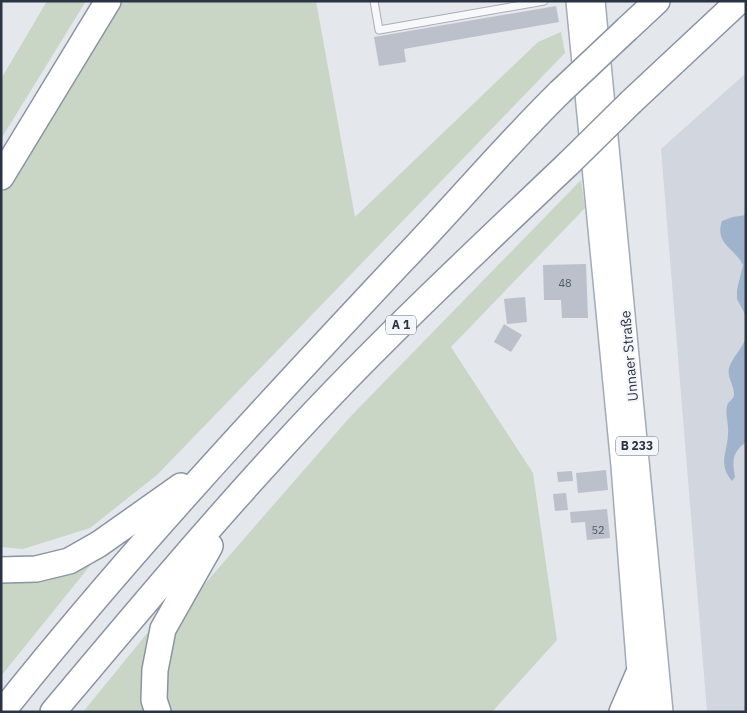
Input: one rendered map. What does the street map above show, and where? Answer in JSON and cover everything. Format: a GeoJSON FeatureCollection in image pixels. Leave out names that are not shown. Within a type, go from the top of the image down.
{"type":"FeatureCollection","features":[{"type":"Feature","properties":{"kind":"highway"},"geometry":{"type":"LineString","coordinates":[[1,156],[96,1]]}},
{"type":"Feature","properties":{"kind":"highway"},"geometry":{"type":"LineString","coordinates":[[1,177],[108,1]]}},
{"type":"Feature","properties":{"kind":"highway"},"geometry":{"type":"LineString","coordinates":[[2,712],[85,611],[212,465],[302,367],[403,261],[521,130],[657,1]]}},
{"type":"Feature","properties":{"kind":"highway","name":"A 1"},"geometry":{"type":"LineString","coordinates":[[53,712],[241,494],[329,396],[436,289],[739,1]]}},
{"type":"Feature","properties":{"kind":"highway"},"geometry":{"type":"LineString","coordinates":[[1,570],[36,569],[70,560],[99,544],[212,465]]}},
{"type":"Feature","properties":{"kind":"highway"},"geometry":{"type":"LineString","coordinates":[[158,712],[154,700],[155,670],[163,630],[241,494]]}},
{"type":"Feature","properties":{"kind":"highway"},"geometry":{"type":"LineString","coordinates":[[622,712],[638,675]]}},
{"type":"Feature","properties":{"kind":"main road","name":"Unnaer Straße"},"geometry":{"type":"LineString","coordinates":[[578,1],[622,466],[640,712]]}},
{"type":"Feature","properties":{"kind":"main road","name":"Unnaer Straße"},"geometry":{"type":"LineString","coordinates":[[594,1],[662,712]]}},
{"type":"Feature","properties":{"kind":"lane"},"geometry":{"type":"LineString","coordinates":[[374,1],[379,30],[544,1]]}},
{"type":"Feature","properties":{"kind":"shaded area"},"geometry":{"type":"Polygon","coordinates":[[[746,73],[746,712],[707,712],[661,149],[746,73]]]}},
{"type":"Feature","properties":{"kind":"green space"},"geometry":{"type":"Polygon","coordinates":[[[47,1],[86,1],[1,139],[1,79],[47,1]]]}},
{"type":"Feature","properties":{"kind":"green space"},"geometry":{"type":"Polygon","coordinates":[[[120,1],[316,1],[355,217],[538,42],[561,32],[565,53],[157,475],[90,528],[23,549],[1,547],[1,194],[120,1]]]}},
{"type":"Feature","properties":{"kind":"green space"},"geometry":{"type":"Polygon","coordinates":[[[581,180],[585,208],[451,347],[533,473],[557,640],[492,712],[167,712],[167,651],[196,594],[350,417],[581,180]]]}},
{"type":"Feature","properties":{"kind":"green space"},"geometry":{"type":"Polygon","coordinates":[[[88,558],[93,562],[1,676],[1,575],[88,558]]]}},
{"type":"Feature","properties":{"kind":"green space"},"geometry":{"type":"Polygon","coordinates":[[[149,631],[152,634],[148,712],[83,712],[149,631]]]}},
{"type":"Feature","properties":{"kind":"water"},"geometry":{"type":"Polygon","coordinates":[[[746,215],[746,316],[737,299],[737,290],[743,265],[723,241],[720,229],[722,221],[746,215]]]}},
{"type":"Feature","properties":{"kind":"water"},"geometry":{"type":"Polygon","coordinates":[[[746,337],[746,442],[734,457],[735,477],[732,481],[725,469],[724,463],[728,440],[727,409],[734,394],[729,368],[746,337]]]}},
{"type":"Feature","properties":{"kind":"building"},"geometry":{"type":"Polygon","coordinates":[[[556,6],[559,22],[404,49],[406,62],[379,66],[374,37],[556,6]]]}},
{"type":"Feature","properties":{"kind":"building"},"geometry":{"type":"Polygon","coordinates":[[[586,264],[588,318],[562,318],[561,300],[544,300],[543,265],[586,264]]]}},
{"type":"Feature","properties":{"kind":"building"},"geometry":{"type":"Polygon","coordinates":[[[525,297],[527,322],[507,324],[504,299],[525,297]]]}},
{"type":"Feature","properties":{"kind":"building"},"geometry":{"type":"Polygon","coordinates":[[[504,324],[522,335],[511,352],[494,342],[504,324]]]}},
{"type":"Feature","properties":{"kind":"building"},"geometry":{"type":"Polygon","coordinates":[[[606,470],[608,490],[578,493],[576,473],[606,470]]]}},
{"type":"Feature","properties":{"kind":"building"},"geometry":{"type":"Polygon","coordinates":[[[572,471],[573,481],[558,482],[557,472],[572,471]]]}},
{"type":"Feature","properties":{"kind":"building"},"geometry":{"type":"Polygon","coordinates":[[[566,493],[568,510],[555,511],[553,494],[566,493]]]}},
{"type":"Feature","properties":{"kind":"building"},"geometry":{"type":"Polygon","coordinates":[[[607,509],[610,538],[587,540],[585,522],[571,523],[570,512],[607,509]]]}}]}
